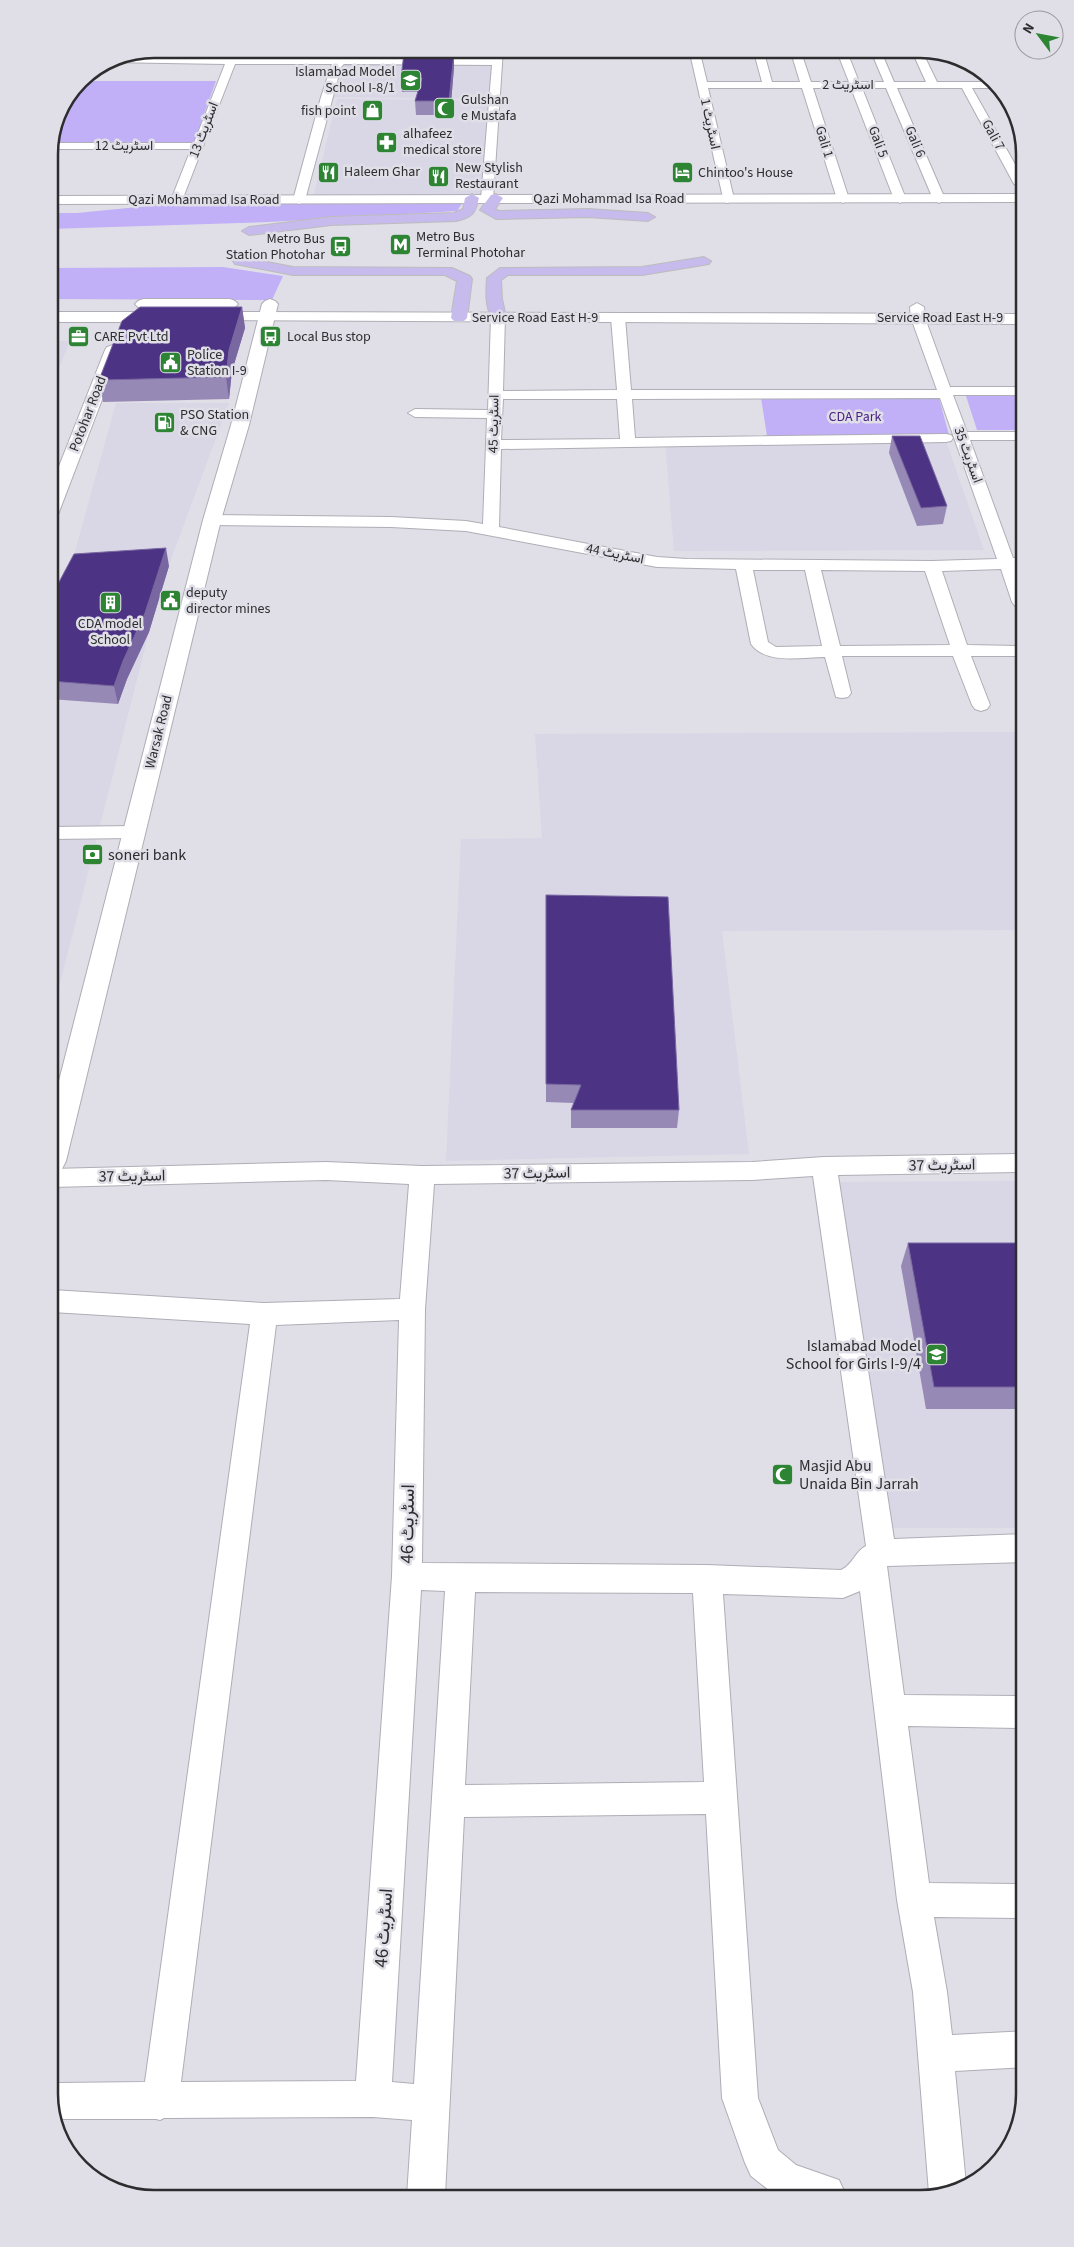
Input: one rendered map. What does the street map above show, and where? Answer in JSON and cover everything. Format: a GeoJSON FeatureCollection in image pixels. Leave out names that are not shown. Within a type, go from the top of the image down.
{"type":"FeatureCollection","features":[{"type":"Feature","properties":{"kind":"main road"},"geometry":{"type":"LineString","coordinates":[[249,231],[331,221],[456,217],[470,211],[472,198]]}},
{"type":"Feature","properties":{"kind":"main road"},"geometry":{"type":"LineString","coordinates":[[492,198],[487,210],[496,215],[588,213],[648,217]]}},
{"type":"Feature","properties":{"kind":"main road"},"geometry":{"type":"LineString","coordinates":[[240,261],[293,271],[447,271],[465,279],[459,311]]}},
{"type":"Feature","properties":{"kind":"main road"},"geometry":{"type":"LineString","coordinates":[[496,311],[494,278],[505,272],[642,271],[704,261]]}},
{"type":"Feature","properties":{"kind":"street"},"geometry":{"type":"LineString","coordinates":[[492,198],[497,58]]}},
{"type":"Feature","properties":{"kind":"street","name":"اسٹریٹ 1"},"geometry":{"type":"LineString","coordinates":[[696,58],[728,199]]}},
{"type":"Feature","properties":{"kind":"street"},"geometry":{"type":"LineString","coordinates":[[760,58],[768,85]]}},
{"type":"Feature","properties":{"kind":"street","name":"Gali 1"},"geometry":{"type":"LineString","coordinates":[[798,58],[843,199]]}},
{"type":"Feature","properties":{"kind":"street","name":"Gali 5"},"geometry":{"type":"LineString","coordinates":[[845,58],[900,198]]}},
{"type":"Feature","properties":{"kind":"street","name":"Gali 6"},"geometry":{"type":"LineString","coordinates":[[879,58],[940,199]]}},
{"type":"Feature","properties":{"kind":"street"},"geometry":{"type":"LineString","coordinates":[[920,58],[933,85]]}},
{"type":"Feature","properties":{"kind":"street"},"geometry":{"type":"LineString","coordinates":[[131,60],[497,62]]}},
{"type":"Feature","properties":{"kind":"street","name":"اسٹریٹ 13"},"geometry":{"type":"LineString","coordinates":[[177,200],[231,61]]}},
{"type":"Feature","properties":{"kind":"street"},"geometry":{"type":"LineString","coordinates":[[299,200],[328,91],[336,66],[341,62]]}},
{"type":"Feature","properties":{"kind":"street"},"geometry":{"type":"LineString","coordinates":[[972,72],[979,85]]}},
{"type":"Feature","properties":{"kind":"street","name":"اسٹریٹ 2"},"geometry":{"type":"LineString","coordinates":[[702,85],[987,85]]}},
{"type":"Feature","properties":{"kind":"street","name":"Gali 7"},"geometry":{"type":"LineString","coordinates":[[965,85],[1016,177]]}},
{"type":"Feature","properties":{"kind":"street","name":"اسٹریٹ 12"},"geometry":{"type":"LineString","coordinates":[[58,146],[198,146]]}},
{"type":"Feature","properties":{"kind":"street","name":"Qazi Mohammad Isa Road"},"geometry":{"type":"LineString","coordinates":[[58,200],[1016,198]]}},
{"type":"Feature","properties":{"kind":"street"},"geometry":{"type":"LineString","coordinates":[[58,211],[76,211],[127,205],[140,200]]}},
{"type":"Feature","properties":{"kind":"street","name":"Service Road East H-9"},"geometry":{"type":"LineString","coordinates":[[58,304],[268,311],[918,312],[1016,307]]}},
{"type":"Feature","properties":{"kind":"street","name":"Service Road East H-9"},"geometry":{"type":"LineString","coordinates":[[58,317],[268,311]]}},
{"type":"Feature","properties":{"kind":"street","name":"Warsak Road"},"geometry":{"type":"LineString","coordinates":[[58,1137],[212,520],[240,425],[268,311]]}},
{"type":"Feature","properties":{"kind":"street","name":"Service Road East H-9"},"geometry":{"type":"LineString","coordinates":[[496,311],[618,318],[760,311]]}},
{"type":"Feature","properties":{"kind":"street","name":"اسٹریٹ 45"},"geometry":{"type":"LineString","coordinates":[[491,530],[496,311]]}},
{"type":"Feature","properties":{"kind":"street","name":"Service Road East H-9"},"geometry":{"type":"LineString","coordinates":[[918,312],[1016,319]]}},
{"type":"Feature","properties":{"kind":"street","name":"اسٹریٹ 35"},"geometry":{"type":"LineString","coordinates":[[918,312],[946,392],[954,437],[1014,564]]}},
{"type":"Feature","properties":{"kind":"street","name":"Potohar Road"},"geometry":{"type":"LineString","coordinates":[[58,491],[126,316]]}},
{"type":"Feature","properties":{"kind":"street"},"geometry":{"type":"LineString","coordinates":[[618,318],[628,442]]}},
{"type":"Feature","properties":{"kind":"street"},"geometry":{"type":"LineString","coordinates":[[494,395],[1016,391]]}},
{"type":"Feature","properties":{"kind":"street"},"geometry":{"type":"LineString","coordinates":[[415,413],[494,414]]}},
{"type":"Feature","properties":{"kind":"street"},"geometry":{"type":"LineString","coordinates":[[493,445],[1016,436]]}},
{"type":"Feature","properties":{"kind":"street","name":"اسٹریٹ 44"},"geometry":{"type":"LineString","coordinates":[[212,520],[391,522],[491,530],[657,562],[744,566],[1014,564]]}},
{"type":"Feature","properties":{"kind":"street"},"geometry":{"type":"LineString","coordinates":[[744,566],[760,644],[764,648],[776,652],[1016,651]]}},
{"type":"Feature","properties":{"kind":"street"},"geometry":{"type":"LineString","coordinates":[[812,566],[842,693]]}},
{"type":"Feature","properties":{"kind":"street"},"geometry":{"type":"LineString","coordinates":[[932,566],[960,650],[981,705]]}},
{"type":"Feature","properties":{"kind":"street"},"geometry":{"type":"LineString","coordinates":[[58,833],[134,832]]}},
{"type":"Feature","properties":{"kind":"street","name":"اسٹریٹ 37"},"geometry":{"type":"LineString","coordinates":[[58,1178],[326,1171],[422,1175],[752,1171],[824,1166],[1016,1163]]}},
{"type":"Feature","properties":{"kind":"street"},"geometry":{"type":"LineString","coordinates":[[824,1166],[876,1556],[890,1710],[914,1900],[930,1992],[947,2185]]}},
{"type":"Feature","properties":{"kind":"street","name":"اسٹریٹ 46"},"geometry":{"type":"LineString","coordinates":[[373,2099],[407,1576],[412,1309],[422,1175]]}},
{"type":"Feature","properties":{"kind":"street"},"geometry":{"type":"LineString","coordinates":[[58,1301],[264,1314],[412,1309]]}},
{"type":"Feature","properties":{"kind":"street"},"geometry":{"type":"LineString","coordinates":[[160,2102],[264,1314]]}},
{"type":"Feature","properties":{"kind":"street"},"geometry":{"type":"LineString","coordinates":[[407,1576],[707,1579],[843,1584],[858,1577],[876,1556],[1016,1548]]}},
{"type":"Feature","properties":{"kind":"street"},"geometry":{"type":"LineString","coordinates":[[426,2189],[461,1578]]}},
{"type":"Feature","properties":{"kind":"street"},"geometry":{"type":"LineString","coordinates":[[707,1579],[740,2098],[764,2163],[786,2180],[814,2190]]}},
{"type":"Feature","properties":{"kind":"street"},"geometry":{"type":"LineString","coordinates":[[890,1710],[1016,1712]]}},
{"type":"Feature","properties":{"kind":"street"},"geometry":{"type":"LineString","coordinates":[[448,1801],[722,1798]]}},
{"type":"Feature","properties":{"kind":"street"},"geometry":{"type":"LineString","coordinates":[[914,1900],[1016,1901]]}},
{"type":"Feature","properties":{"kind":"street"},"geometry":{"type":"LineString","coordinates":[[937,2054],[1016,2050]]}},
{"type":"Feature","properties":{"kind":"street"},"geometry":{"type":"LineString","coordinates":[[58,2101],[160,2102],[373,2099],[432,2104]]}},
{"type":"Feature","properties":{"kind":"shaded area","name":"Islamabad Model School I-8/1"},"geometry":{"type":"Polygon","coordinates":[[[341,62],[497,62],[495,99],[326,97],[341,62]]]}},
{"type":"Feature","properties":{"kind":"shaded area"},"geometry":{"type":"Polygon","coordinates":[[[337,99],[489,100],[484,197],[313,197],[337,99]]]}},
{"type":"Feature","properties":{"kind":"shaded area"},"geometry":{"type":"Polygon","coordinates":[[[58,341],[70,341],[58,370],[58,341]]]}},
{"type":"Feature","properties":{"kind":"shaded area"},"geometry":{"type":"Polygon","coordinates":[[[116,403],[229,403],[163,581],[58,991],[58,604],[71,566],[116,403]]]}},
{"type":"Feature","properties":{"kind":"shaded area"},"geometry":{"type":"Polygon","coordinates":[[[665,441],[946,441],[984,550],[674,551],[665,441]]]}},
{"type":"Feature","properties":{"kind":"shaded area"},"geometry":{"type":"Polygon","coordinates":[[[1016,732],[1016,930],[722,931],[749,1154],[446,1161],[461,839],[542,838],[535,734],[1016,732]]]}},
{"type":"Feature","properties":{"kind":"shaded area","name":"Islamabad Model School for Girls I-9/4"},"geometry":{"type":"Polygon","coordinates":[[[1016,1181],[1016,1528],[875,1528],[826,1182],[1016,1181]]]}},
{"type":"Feature","properties":{"kind":"green space"},"geometry":{"type":"Polygon","coordinates":[[[314,58],[493,58],[493,61],[313,61],[314,58]]]}},
{"type":"Feature","properties":{"kind":"green space"},"geometry":{"type":"Polygon","coordinates":[[[90,81],[216,81],[193,145],[58,144],[59,135],[67,111],[77,95],[90,81]]]}},
{"type":"Feature","properties":{"kind":"green space"},"geometry":{"type":"Polygon","coordinates":[[[463,202],[457,211],[269,222],[58,229],[58,213],[77,213],[168,204],[463,202]]]}},
{"type":"Feature","properties":{"kind":"green space"},"geometry":{"type":"Polygon","coordinates":[[[223,267],[283,276],[272,300],[58,299],[58,268],[223,267]]]}},
{"type":"Feature","properties":{"kind":"green space"},"geometry":{"type":"Polygon","coordinates":[[[966,396],[1016,396],[1016,430],[977,430],[966,396]]]}},
{"type":"Feature","properties":{"kind":"green space","name":"CDA Park"},"geometry":{"type":"Polygon","coordinates":[[[761,398],[939,398],[949,435],[767,436],[761,398]]]}},
{"type":"Feature","properties":{"kind":"building"},"geometry":{"type":"Polygon","coordinates":[[[403,58],[453,58],[449,101],[415,101],[422,78],[401,78],[403,58]]]}},
{"type":"Feature","properties":{"kind":"building","name":"Police Station I-9"},"geometry":{"type":"Polygon","coordinates":[[[140,307],[242,307],[229,350],[226,377],[99,380],[122,321],[140,307]]]}},
{"type":"Feature","properties":{"kind":"building"},"geometry":{"type":"Polygon","coordinates":[[[892,436],[920,436],[947,506],[921,508],[892,436]]]}},
{"type":"Feature","properties":{"kind":"building","name":"CDA model School"},"geometry":{"type":"Polygon","coordinates":[[[166,548],[145,613],[114,686],[58,682],[58,584],[74,554],[166,548]]]}},
{"type":"Feature","properties":{"kind":"building"},"geometry":{"type":"Polygon","coordinates":[[[546,895],[668,897],[679,1110],[571,1110],[581,1085],[546,1084],[546,895]]]}},
{"type":"Feature","properties":{"kind":"building"},"geometry":{"type":"Polygon","coordinates":[[[908,1243],[1016,1243],[1016,1387],[934,1387],[908,1243]]]}},
{"type":"Feature","properties":{"kind":"place","name":"Islamabad Model School I-8/1"},"geometry":{"type":"Point","coordinates":[411,80]}},
{"type":"Feature","properties":{"kind":"place","name":"Gulshan e Mustafa"},"geometry":{"type":"Point","coordinates":[445,108]}},
{"type":"Feature","properties":{"kind":"place","name":"fish point"},"geometry":{"type":"Point","coordinates":[372,111]}},
{"type":"Feature","properties":{"kind":"place","name":"alhafeez medical store"},"geometry":{"type":"Point","coordinates":[387,142]}},
{"type":"Feature","properties":{"kind":"place","name":"Haleem Ghar"},"geometry":{"type":"Point","coordinates":[328,172]}},
{"type":"Feature","properties":{"kind":"place","name":"Chintoo's House"},"geometry":{"type":"Point","coordinates":[682,173]}},
{"type":"Feature","properties":{"kind":"place","name":"New Stylish Restaurant"},"geometry":{"type":"Point","coordinates":[439,176]}},
{"type":"Feature","properties":{"kind":"place","name":"Metro Bus Terminal Photohar"},"geometry":{"type":"Point","coordinates":[400,245]}},
{"type":"Feature","properties":{"kind":"place","name":"Metro Bus Station Photohar"},"geometry":{"type":"Point","coordinates":[341,247]}},
{"type":"Feature","properties":{"kind":"place","name":"CARE Pvt Ltd"},"geometry":{"type":"Point","coordinates":[78,337]}},
{"type":"Feature","properties":{"kind":"place","name":"Local Bus stop"},"geometry":{"type":"Point","coordinates":[271,337]}},
{"type":"Feature","properties":{"kind":"place","name":"Police Station I-9"},"geometry":{"type":"Point","coordinates":[171,363]}},
{"type":"Feature","properties":{"kind":"place","name":"PSO Station & CNG"},"geometry":{"type":"Point","coordinates":[164,423]}},
{"type":"Feature","properties":{"kind":"place","name":"deputy director mines"},"geometry":{"type":"Point","coordinates":[170,601]}},
{"type":"Feature","properties":{"kind":"place","name":"CDA model School"},"geometry":{"type":"Point","coordinates":[110,602]}},
{"type":"Feature","properties":{"kind":"place","name":"soneri bank"},"geometry":{"type":"Point","coordinates":[92,855]}},
{"type":"Feature","properties":{"kind":"place","name":"Islamabad Model School for Girls I-9/4"},"geometry":{"type":"Point","coordinates":[937,1355]}},
{"type":"Feature","properties":{"kind":"place","name":"Masjid Abu Unaida Bin Jarrah"},"geometry":{"type":"Point","coordinates":[783,1475]}}]}
